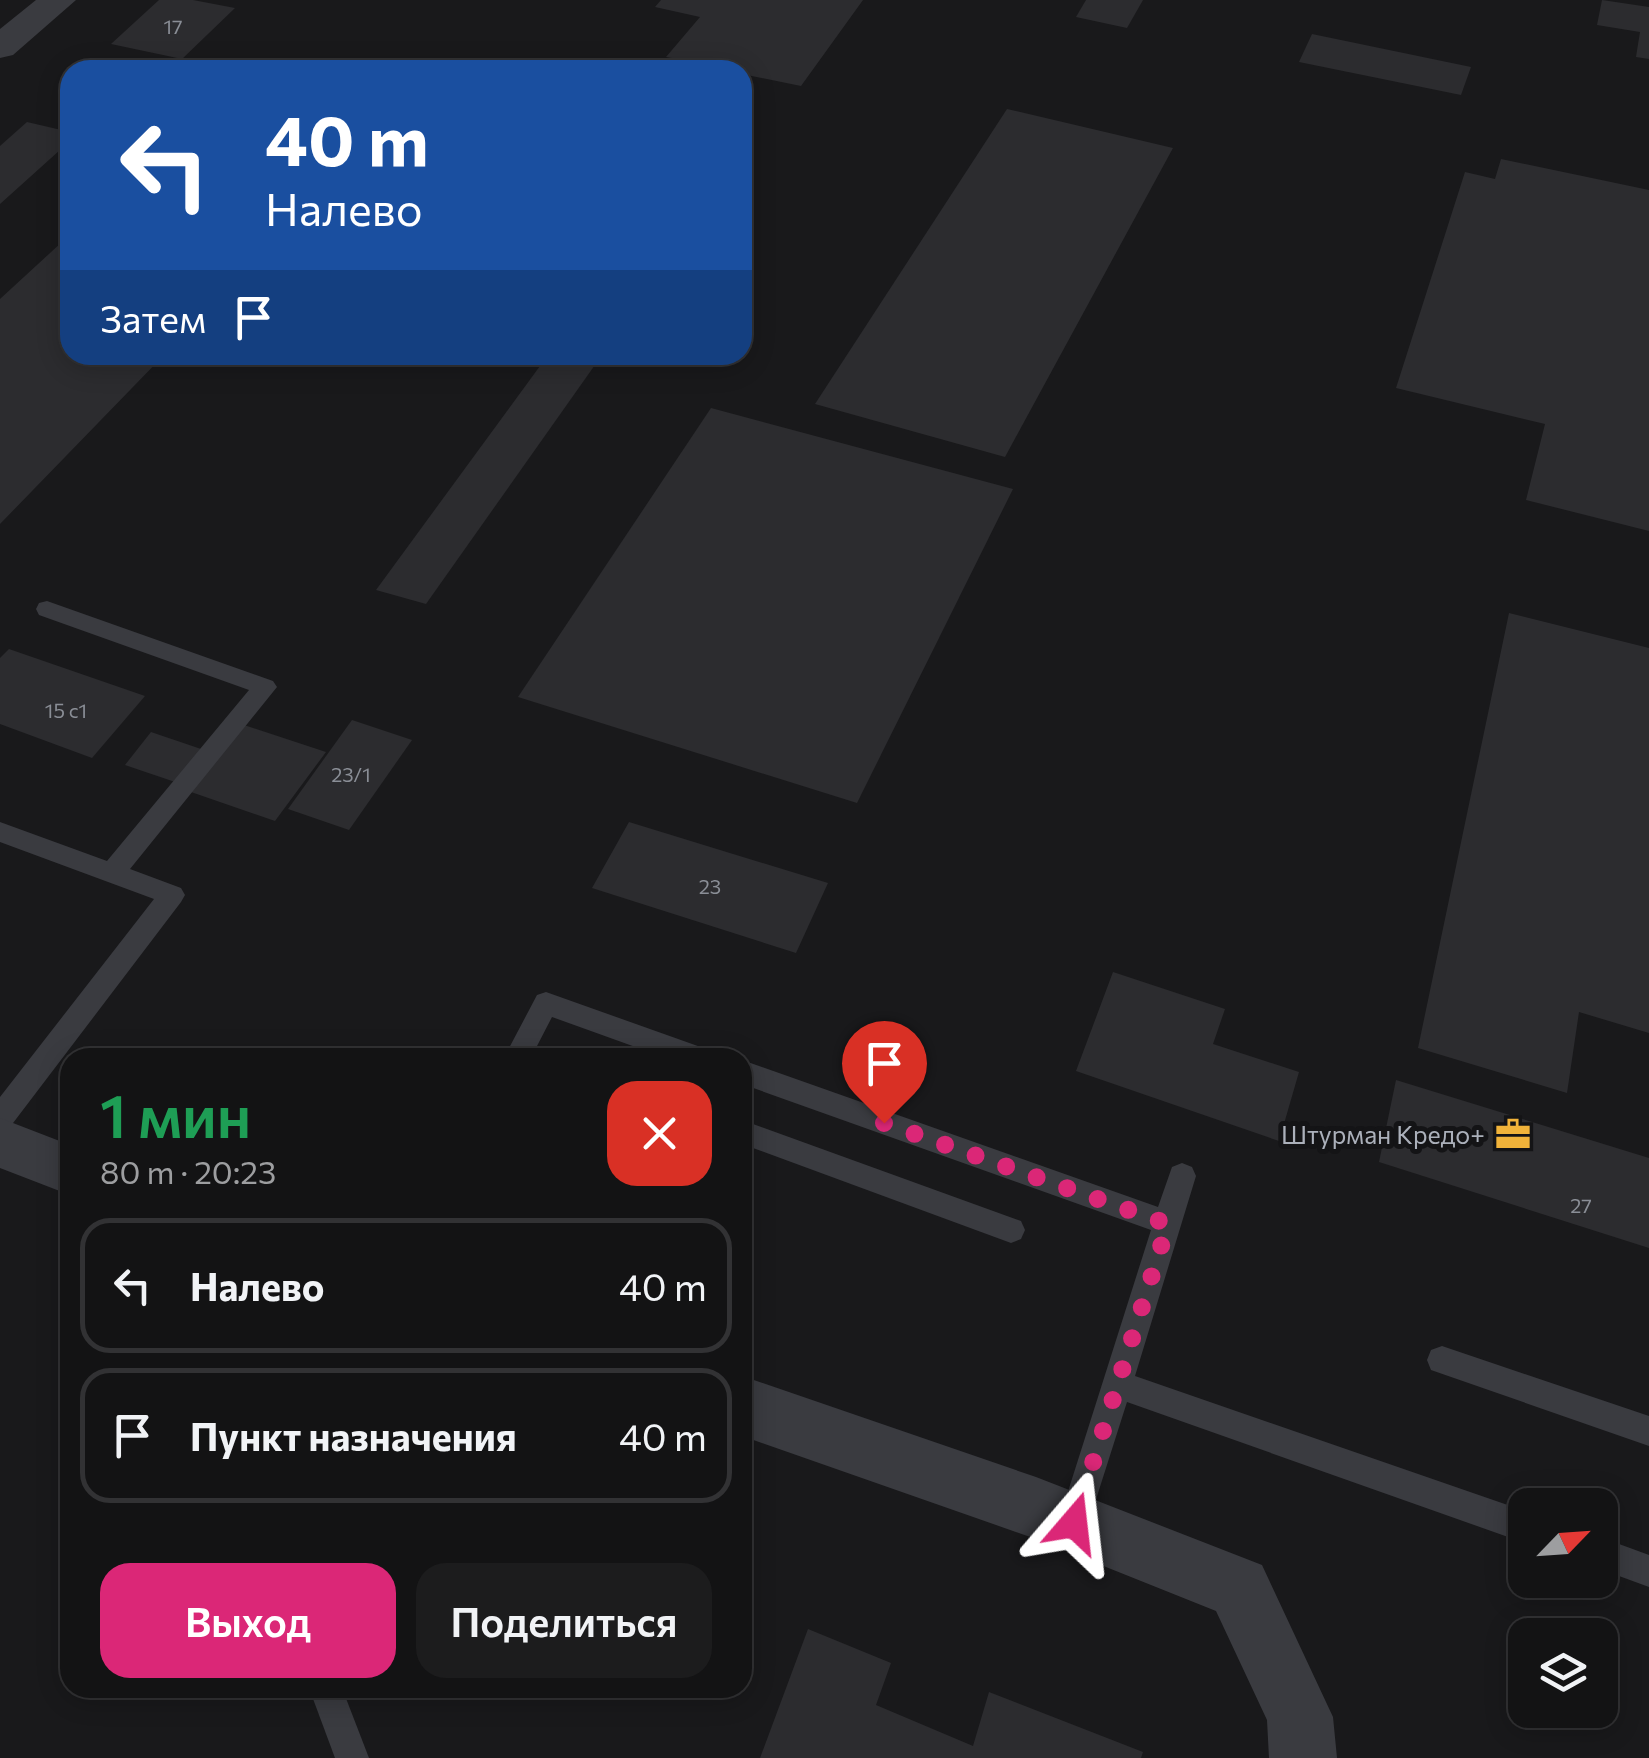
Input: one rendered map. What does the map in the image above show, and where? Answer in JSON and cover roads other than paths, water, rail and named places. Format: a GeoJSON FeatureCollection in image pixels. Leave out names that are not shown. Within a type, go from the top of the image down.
{"type":"FeatureCollection","features":[{"type":"Feature","properties":{"kind":"street"},"geometry":{"type":"LineString","coordinates":[[0,46],[58,0]]}},
{"type":"Feature","properties":{"kind":"street"},"geometry":{"type":"LineString","coordinates":[[0,1143],[60,1166]]}},
{"type":"Feature","properties":{"kind":"street"},"geometry":{"type":"LineString","coordinates":[[752,1410],[1074,1523],[1240,1588],[1300,1717],[1303,1758]]}},
{"type":"Feature","properties":{"kind":"lane"},"geometry":{"type":"LineString","coordinates":[[47,609],[265,687],[112,873]]}},
{"type":"Feature","properties":{"kind":"lane"},"geometry":{"type":"LineString","coordinates":[[0,832],[172,895],[0,1118]]}},
{"type":"Feature","properties":{"kind":"lane"},"geometry":{"type":"LineString","coordinates":[[522,1048],[546,1002],[672,1048]]}},
{"type":"Feature","properties":{"kind":"lane"},"geometry":{"type":"LineString","coordinates":[[752,1076],[1168,1224]]}},
{"type":"Feature","properties":{"kind":"lane"},"geometry":{"type":"LineString","coordinates":[[752,1136],[1011,1230]]}},
{"type":"Feature","properties":{"kind":"lane"},"geometry":{"type":"LineString","coordinates":[[1074,1523],[1182,1176]]}},
{"type":"Feature","properties":{"kind":"lane"},"geometry":{"type":"LineString","coordinates":[[1442,1360],[1649,1431]]}},
{"type":"Feature","properties":{"kind":"lane"},"geometry":{"type":"LineString","coordinates":[[1117,1384],[1508,1521]]}},
{"type":"Feature","properties":{"kind":"lane"},"geometry":{"type":"LineString","coordinates":[[1618,1560],[1649,1571]]}},
{"type":"Feature","properties":{"kind":"lane"},"geometry":{"type":"LineString","coordinates":[[330,1698],[352,1758]]}},
{"type":"Feature","properties":{"kind":"place","name":"Штурман Кредо+"},"geometry":{"type":"Point","coordinates":[1513,1134]}}]}
